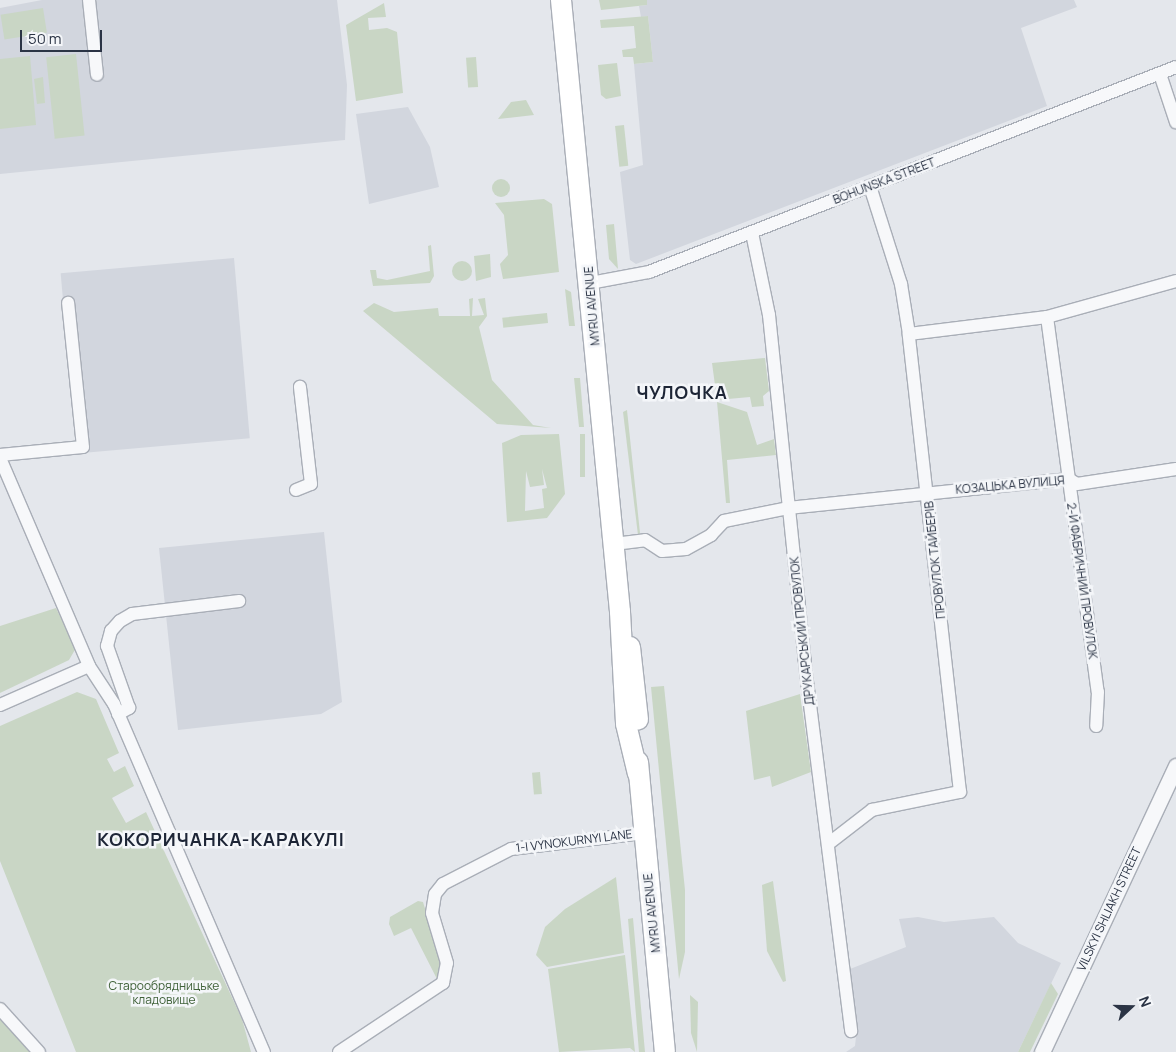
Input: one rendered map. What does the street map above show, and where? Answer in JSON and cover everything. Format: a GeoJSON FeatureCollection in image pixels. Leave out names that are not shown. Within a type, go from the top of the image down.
{"type":"FeatureCollection","features":[{"type":"Feature","properties":{"kind":"main road","name":"MYRU AVENUE"},"geometry":{"type":"LineString","coordinates":[[561,0],[590,283],[620,612],[636,676],[638,774],[665,1052]]}},
{"type":"Feature","properties":{"kind":"street"},"geometry":{"type":"LineString","coordinates":[[89,0],[97,75]]}},
{"type":"Feature","properties":{"kind":"street","name":"BOHUNSKA STREET"},"geometry":{"type":"LineString","coordinates":[[590,283],[649,272],[1176,67]]}},
{"type":"Feature","properties":{"kind":"street"},"geometry":{"type":"LineString","coordinates":[[1160,74],[1176,122]]}},
{"type":"Feature","properties":{"kind":"street","name":"ПРОВУЛОК ТАЙБЕРІВ"},"geometry":{"type":"LineString","coordinates":[[828,844],[872,810],[960,792],[909,334],[898,274],[870,186]]}},
{"type":"Feature","properties":{"kind":"street","name":"ДРУКАРСЬКИЙ ПРОВУЛОК"},"geometry":{"type":"LineString","coordinates":[[752,233],[769,315],[788,508],[851,1031]]}},
{"type":"Feature","properties":{"kind":"street"},"geometry":{"type":"LineString","coordinates":[[909,334],[1047,317],[1176,281]]}},
{"type":"Feature","properties":{"kind":"street"},"geometry":{"type":"LineString","coordinates":[[68,303],[83,447],[0,456],[89,666],[118,714],[264,1052]]}},
{"type":"Feature","properties":{"kind":"street","name":"2-Й ФАБРИЧНИЙ ПРОВУЛОК"},"geometry":{"type":"LineString","coordinates":[[1047,317],[1098,692],[1096,726]]}},
{"type":"Feature","properties":{"kind":"street"},"geometry":{"type":"LineString","coordinates":[[296,490],[311,484],[300,386]]}},
{"type":"Feature","properties":{"kind":"street","name":"КОЗАЦЬКА ВУЛИЦЯ"},"geometry":{"type":"LineString","coordinates":[[614,544],[645,540],[662,551],[688,549],[712,536],[724,521],[788,508],[1069,479],[1077,484],[1176,469]]}},
{"type":"Feature","properties":{"kind":"street"},"geometry":{"type":"LineString","coordinates":[[118,714],[129,708],[107,646],[110,631],[120,621],[132,614],[239,601]]}},
{"type":"Feature","properties":{"kind":"street"},"geometry":{"type":"LineString","coordinates":[[0,705],[89,666]]}},
{"type":"Feature","properties":{"kind":"street","name":"VILSKYI SHLIAKH STREET"},"geometry":{"type":"LineString","coordinates":[[1042,1052],[1176,766]]}},
{"type":"Feature","properties":{"kind":"street","name":"1-I VYNOKURNYI LANE"},"geometry":{"type":"LineString","coordinates":[[339,1052],[443,983],[447,963],[432,913],[435,894],[443,884],[519,847],[644,833]]}},
{"type":"Feature","properties":{"kind":"street"},"geometry":{"type":"LineString","coordinates":[[0,1009],[39,1052]]}},
{"type":"Feature","properties":{"kind":"shaded area"},"geometry":{"type":"Polygon","coordinates":[[[42,0],[337,0],[347,85],[345,140],[0,174],[0,8],[42,0]]]}},
{"type":"Feature","properties":{"kind":"shaded area"},"geometry":{"type":"Polygon","coordinates":[[[647,0],[1074,0],[1077,7],[1021,28],[1047,106],[636,264],[630,260],[620,172],[643,165],[634,64],[653,62],[648,16],[641,17],[639,6],[647,5],[647,0]]]}},
{"type":"Feature","properties":{"kind":"shaded area"},"geometry":{"type":"Polygon","coordinates":[[[408,107],[430,147],[439,187],[369,204],[356,114],[408,107]]]}},
{"type":"Feature","properties":{"kind":"shaded area"},"geometry":{"type":"Polygon","coordinates":[[[234,258],[250,438],[76,453],[61,273],[234,258]]]}},
{"type":"Feature","properties":{"kind":"shaded area"},"geometry":{"type":"Polygon","coordinates":[[[324,532],[342,702],[321,714],[178,730],[159,548],[324,532]]]}},
{"type":"Feature","properties":{"kind":"shaded area"},"geometry":{"type":"Polygon","coordinates":[[[918,917],[944,922],[994,917],[1018,943],[1061,963],[1018,1052],[846,1052],[855,1046],[856,1037],[850,969],[906,947],[899,919],[918,917]]]}},
{"type":"Feature","properties":{"kind":"green space"},"geometry":{"type":"Polygon","coordinates":[[[599,0],[647,0],[647,5],[601,10],[599,0]]]}},
{"type":"Feature","properties":{"kind":"green space"},"geometry":{"type":"Polygon","coordinates":[[[384,3],[386,17],[368,18],[369,30],[387,28],[397,32],[403,93],[356,101],[346,25],[384,3]]]}},
{"type":"Feature","properties":{"kind":"green space"},"geometry":{"type":"Polygon","coordinates":[[[43,8],[47,33],[4,39],[1,15],[43,8]]]}},
{"type":"Feature","properties":{"kind":"green space"},"geometry":{"type":"Polygon","coordinates":[[[648,16],[653,62],[634,64],[633,57],[623,57],[622,50],[636,48],[634,26],[601,28],[600,20],[648,16]]]}},
{"type":"Feature","properties":{"kind":"green space"},"geometry":{"type":"Polygon","coordinates":[[[76,54],[85,136],[55,139],[46,57],[76,54]]]}},
{"type":"Feature","properties":{"kind":"green space"},"geometry":{"type":"Polygon","coordinates":[[[30,56],[36,125],[0,129],[0,59],[30,56]]]}},
{"type":"Feature","properties":{"kind":"green space"},"geometry":{"type":"Polygon","coordinates":[[[476,57],[478,87],[468,88],[466,58],[476,57]]]}},
{"type":"Feature","properties":{"kind":"green space"},"geometry":{"type":"Polygon","coordinates":[[[617,63],[621,96],[606,99],[601,95],[598,65],[617,63]]]}},
{"type":"Feature","properties":{"kind":"green space"},"geometry":{"type":"Polygon","coordinates":[[[43,77],[45,103],[37,104],[34,79],[43,77]]]}},
{"type":"Feature","properties":{"kind":"green space"},"geometry":{"type":"Polygon","coordinates":[[[526,100],[534,115],[498,119],[511,102],[526,100]]]}},
{"type":"Feature","properties":{"kind":"green space"},"geometry":{"type":"Polygon","coordinates":[[[624,125],[628,166],[619,167],[615,126],[624,125]]]}},
{"type":"Feature","properties":{"kind":"green space"},"geometry":{"type":"Polygon","coordinates":[[[497,179],[505,179],[510,184],[508,195],[497,197],[492,192],[492,184],[497,179]]]}},
{"type":"Feature","properties":{"kind":"green space"},"geometry":{"type":"Polygon","coordinates":[[[544,199],[552,204],[559,272],[503,279],[500,264],[508,255],[504,215],[495,203],[544,199]]]}},
{"type":"Feature","properties":{"kind":"green space"},"geometry":{"type":"Polygon","coordinates":[[[614,224],[618,269],[609,259],[606,225],[614,224]]]}},
{"type":"Feature","properties":{"kind":"green space"},"geometry":{"type":"Polygon","coordinates":[[[431,245],[434,276],[430,283],[373,286],[370,270],[376,270],[377,278],[387,280],[430,271],[428,246],[431,245]]]}},
{"type":"Feature","properties":{"kind":"green space"},"geometry":{"type":"Polygon","coordinates":[[[490,254],[491,277],[476,281],[474,256],[490,254]]]}},
{"type":"Feature","properties":{"kind":"green space"},"geometry":{"type":"Polygon","coordinates":[[[462,261],[469,264],[472,271],[469,278],[462,281],[455,278],[452,271],[455,264],[462,261]]]}},
{"type":"Feature","properties":{"kind":"green space"},"geometry":{"type":"Polygon","coordinates":[[[565,289],[571,292],[575,326],[569,326],[565,289]]]}},
{"type":"Feature","properties":{"kind":"green space"},"geometry":{"type":"Polygon","coordinates":[[[473,298],[472,316],[484,315],[478,299],[485,298],[487,316],[479,327],[492,380],[533,425],[551,428],[497,424],[363,311],[374,303],[394,312],[438,308],[439,316],[470,316],[469,299],[473,298]]]}},
{"type":"Feature","properties":{"kind":"green space"},"geometry":{"type":"Polygon","coordinates":[[[547,313],[548,323],[503,328],[502,318],[547,313]]]}},
{"type":"Feature","properties":{"kind":"green space"},"geometry":{"type":"Polygon","coordinates":[[[765,358],[769,391],[763,396],[764,406],[752,407],[750,397],[717,400],[712,363],[765,358]]]}},
{"type":"Feature","properties":{"kind":"green space"},"geometry":{"type":"Polygon","coordinates":[[[574,378],[580,378],[584,427],[579,427],[574,378]]]}},
{"type":"Feature","properties":{"kind":"green space"},"geometry":{"type":"Polygon","coordinates":[[[717,402],[747,412],[757,445],[774,439],[776,455],[727,460],[730,503],[726,503],[717,402]]]}},
{"type":"Feature","properties":{"kind":"green space"},"geometry":{"type":"Polygon","coordinates":[[[627,410],[640,533],[638,535],[623,412],[627,410]]]}},
{"type":"Feature","properties":{"kind":"green space"},"geometry":{"type":"Polygon","coordinates":[[[559,434],[565,494],[547,518],[507,522],[502,443],[521,435],[559,434]],[[542,469],[544,485],[530,487],[526,471],[525,511],[544,508],[542,489],[547,488],[542,469]]]}},
{"type":"Feature","properties":{"kind":"green space"},"geometry":{"type":"Polygon","coordinates":[[[580,434],[585,434],[585,477],[580,477],[580,434]]]}},
{"type":"Feature","properties":{"kind":"green space"},"geometry":{"type":"Polygon","coordinates":[[[56,608],[76,648],[69,660],[0,693],[0,626],[56,608]]]}},
{"type":"Feature","properties":{"kind":"green space"},"geometry":{"type":"Polygon","coordinates":[[[664,686],[685,890],[685,952],[679,979],[651,687],[664,686]]]}},
{"type":"Feature","properties":{"kind":"green space","name":"Старообрядницьке кладовище"},"geometry":{"type":"Polygon","coordinates":[[[77,692],[96,699],[119,753],[107,759],[114,772],[125,766],[134,786],[112,798],[126,823],[146,812],[242,1019],[251,1052],[76,1052],[0,861],[0,726],[77,692]]]}},
{"type":"Feature","properties":{"kind":"green space"},"geometry":{"type":"Polygon","coordinates":[[[800,694],[811,772],[772,787],[770,776],[754,780],[746,711],[800,694]]]}},
{"type":"Feature","properties":{"kind":"green space"},"geometry":{"type":"Polygon","coordinates":[[[540,772],[542,794],[534,795],[532,773],[540,772]]]}},
{"type":"Feature","properties":{"kind":"green space"},"geometry":{"type":"Polygon","coordinates":[[[616,877],[624,953],[547,967],[536,955],[545,927],[565,909],[616,877]]]}},
{"type":"Feature","properties":{"kind":"green space"},"geometry":{"type":"Polygon","coordinates":[[[773,881],[786,981],[783,982],[767,951],[762,885],[773,881]]]}},
{"type":"Feature","properties":{"kind":"green space"},"geometry":{"type":"Polygon","coordinates":[[[418,901],[423,902],[441,961],[437,979],[411,928],[394,936],[389,924],[390,917],[418,901]]]}},
{"type":"Feature","properties":{"kind":"green space"},"geometry":{"type":"Polygon","coordinates":[[[633,918],[645,1052],[639,1052],[628,919],[633,918]]]}},
{"type":"Feature","properties":{"kind":"green space"},"geometry":{"type":"Polygon","coordinates":[[[625,955],[635,1052],[630,1048],[559,1052],[548,969],[625,955]]]}},
{"type":"Feature","properties":{"kind":"green space"},"geometry":{"type":"Polygon","coordinates":[[[1051,983],[1058,994],[1030,1052],[1018,1052],[1051,983]]]}},
{"type":"Feature","properties":{"kind":"green space"},"geometry":{"type":"Polygon","coordinates":[[[690,995],[698,1002],[697,1052],[691,1033],[690,995]]]}},
{"type":"Feature","properties":{"kind":"green space"},"geometry":{"type":"Polygon","coordinates":[[[0,1016],[32,1052],[0,1052],[0,1016]]]}},
{"type":"Feature","properties":{"kind":"district","name":"ЧУЛОЧКА"},"geometry":{"type":"Point","coordinates":[682,392]}},
{"type":"Feature","properties":{"kind":"district","name":"КОКОРИЧАНКА-КАРАКУЛІ"},"geometry":{"type":"Point","coordinates":[221,839]}}]}
